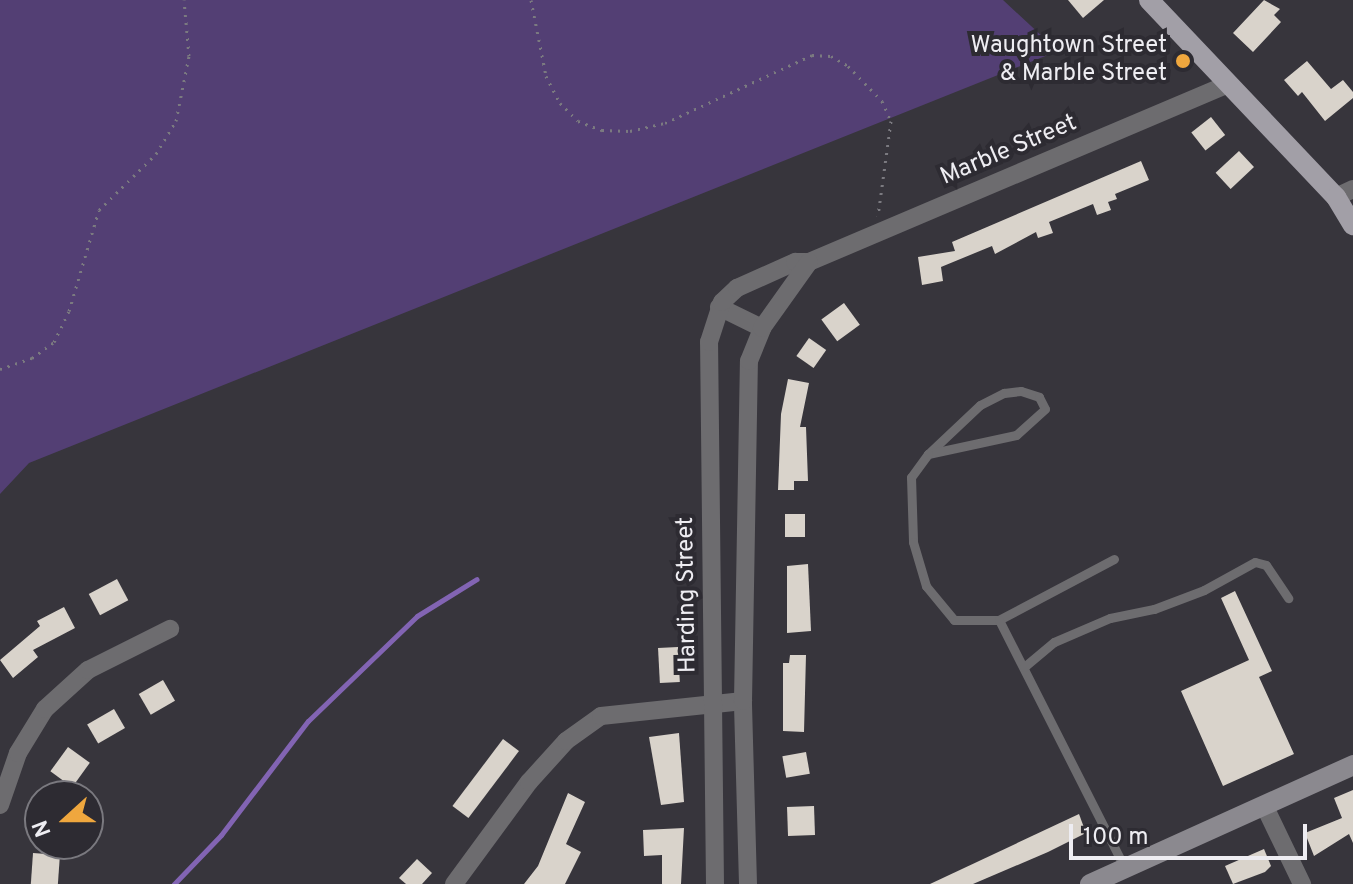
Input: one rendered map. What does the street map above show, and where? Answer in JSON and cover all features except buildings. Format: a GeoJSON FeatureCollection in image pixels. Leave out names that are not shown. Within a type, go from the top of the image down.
{"type":"FeatureCollection","features":[{"type":"Feature","properties":{"kind":"main road"},"geometry":{"type":"LineString","coordinates":[[1149,0],[1228,84],[1344,193],[1353,225]]}},
{"type":"Feature","properties":{"kind":"street","name":"Marble Street"},"geometry":{"type":"LineString","coordinates":[[719,307],[737,288],[795,262],[809,262],[1228,84]]}},
{"type":"Feature","properties":{"kind":"street"},"geometry":{"type":"LineString","coordinates":[[748,884],[743,701],[749,361],[762,328],[809,262]]}},
{"type":"Feature","properties":{"kind":"street"},"geometry":{"type":"LineString","coordinates":[[719,307],[762,328]]}},
{"type":"Feature","properties":{"kind":"street","name":"Harding Street"},"geometry":{"type":"LineString","coordinates":[[715,884],[709,342],[719,307]]}},
{"type":"Feature","properties":{"kind":"street"},"geometry":{"type":"LineString","coordinates":[[0,805],[18,753],[45,709],[88,670],[170,629]]}},
{"type":"Feature","properties":{"kind":"street"},"geometry":{"type":"LineString","coordinates":[[454,884],[529,782],[584,728],[616,711],[743,701]]}},
{"type":"Feature","properties":{"kind":"street"},"geometry":{"type":"LineString","coordinates":[[1090,884],[1353,765]]}},
{"type":"Feature","properties":{"kind":"street"},"geometry":{"type":"LineString","coordinates":[[1264,805],[1302,884]]}},
{"type":"Feature","properties":{"kind":"lane"},"geometry":{"type":"LineString","coordinates":[[928,454],[1016,435],[1045,409],[1039,397],[1021,391],[1004,393],[980,405],[928,454],[911,477],[908,496],[913,542],[926,586],[954,620],[999,620],[1114,559]]}},
{"type":"Feature","properties":{"kind":"lane"},"geometry":{"type":"LineString","coordinates":[[1024,667],[1054,642],[1110,618],[1154,609],[1204,590],[1255,562],[1266,565],[1288,598]]}},
{"type":"Feature","properties":{"kind":"lane"},"geometry":{"type":"LineString","coordinates":[[999,620],[1125,868]]}},
{"type":"Feature","properties":{"kind":"path"},"geometry":{"type":"LineString","coordinates":[[0,369],[32,358],[54,342],[69,311],[99,210],[156,154],[176,121],[189,56],[184,0]]}},
{"type":"Feature","properties":{"kind":"path"},"geometry":{"type":"LineString","coordinates":[[531,0],[553,90],[567,113],[590,127],[622,131],[665,123],[812,55],[831,56],[862,77],[882,101],[891,136],[878,217],[882,231]]}},
{"type":"Feature","properties":{"kind":"shaded area"},"geometry":{"type":"Polygon","coordinates":[[[0,0],[1003,0],[1058,51],[29,463],[0,494],[0,0]]]}},
{"type":"Feature","properties":{"kind":"waterway"},"geometry":{"type":"LineString","coordinates":[[174,884],[221,835],[308,721],[417,616],[477,579]]}},
{"type":"Feature","properties":{"kind":"place","name":"Waughtown Street & Marble Street"},"geometry":{"type":"Point","coordinates":[1183,61]}}]}
